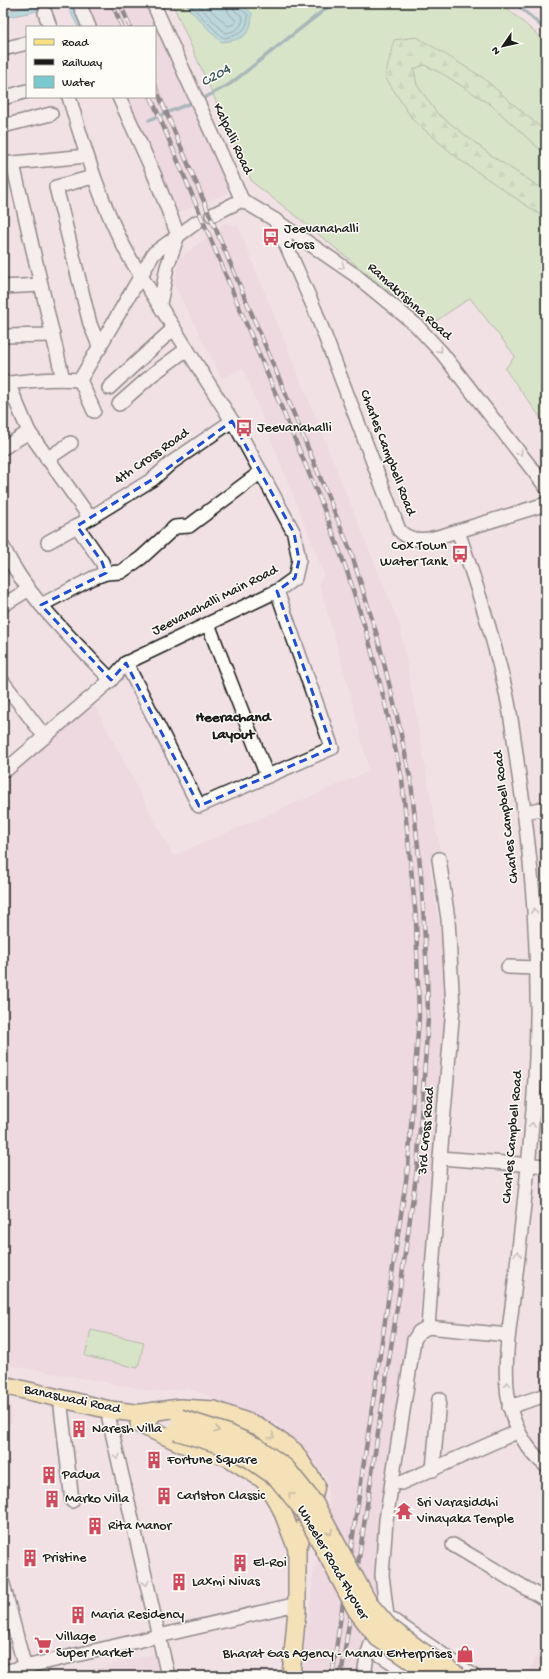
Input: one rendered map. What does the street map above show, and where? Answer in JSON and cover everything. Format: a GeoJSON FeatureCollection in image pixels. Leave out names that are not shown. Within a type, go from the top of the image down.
{"type":"FeatureCollection","features":[{"type":"Feature","properties":{"kind":"main road","name":"Banaswadi Road"},"geometry":{"type":"LineString","coordinates":[[3,1385],[110,1410],[140,1419]]}},
{"type":"Feature","properties":{"kind":"main road","name":"Banaswadi Road"},"geometry":{"type":"LineString","coordinates":[[3,1394],[109,1418],[140,1419]]}},
{"type":"Feature","properties":{"kind":"main road"},"geometry":{"type":"LineString","coordinates":[[140,1419],[180,1408],[214,1410],[258,1426],[294,1452],[316,1485],[311,1509],[298,1550],[297,1604],[291,1676]]}},
{"type":"Feature","properties":{"kind":"main road","name":"Wheeler Road Flyover"},"geometry":{"type":"LineString","coordinates":[[140,1419],[227,1433],[257,1447],[286,1468],[315,1504],[369,1604],[389,1627],[459,1676]]}},
{"type":"Feature","properties":{"kind":"main road"},"geometry":{"type":"LineString","coordinates":[[140,1419],[183,1444],[228,1457],[264,1480],[281,1508],[298,1550]]}},
{"type":"Feature","properties":{"kind":"main road","name":"Wheeler Road Flyover"},"geometry":{"type":"LineString","coordinates":[[178,1424],[250,1459],[277,1478],[304,1511],[357,1611],[378,1638],[434,1676]]}},
{"type":"Feature","properties":{"kind":"street"},"geometry":{"type":"LineString","coordinates":[[79,3],[89,26]]}},
{"type":"Feature","properties":{"kind":"street","name":"Kalpalli Road"},"geometry":{"type":"LineString","coordinates":[[153,3],[242,200]]}},
{"type":"Feature","properties":{"kind":"street"},"geometry":{"type":"LineString","coordinates":[[45,13],[50,26]]}},
{"type":"Feature","properties":{"kind":"street"},"geometry":{"type":"LineString","coordinates":[[3,49],[26,44]]}},
{"type":"Feature","properties":{"kind":"street"},"geometry":{"type":"LineString","coordinates":[[3,98],[26,91]]}},
{"type":"Feature","properties":{"kind":"street","name":"Jeevanahalli Main Road"},"geometry":{"type":"LineString","coordinates":[[4,768],[45,737],[111,680],[126,663],[277,591],[295,578],[299,560],[294,533],[261,472],[232,421],[120,241],[93,177],[69,98]]}},
{"type":"Feature","properties":{"kind":"street"},"geometry":{"type":"LineString","coordinates":[[122,102],[178,235],[167,267],[160,304]]}},
{"type":"Feature","properties":{"kind":"street"},"geometry":{"type":"LineString","coordinates":[[3,126],[51,114]]}},
{"type":"Feature","properties":{"kind":"street"},"geometry":{"type":"LineString","coordinates":[[63,378],[41,285],[8,164],[87,156]]}},
{"type":"Feature","properties":{"kind":"street"},"geometry":{"type":"LineString","coordinates":[[93,177],[56,186],[90,324],[100,348]]}},
{"type":"Feature","properties":{"kind":"street"},"geometry":{"type":"LineString","coordinates":[[212,215],[242,200]]}},
{"type":"Feature","properties":{"kind":"street","name":"Ramakrishna Road"},"geometry":{"type":"LineString","coordinates":[[242,200],[275,220],[355,275],[430,339],[479,398],[546,487]]}},
{"type":"Feature","properties":{"kind":"street","name":"Charles Campbell Road"},"geometry":{"type":"LineString","coordinates":[[275,220],[315,310],[399,530],[407,537],[417,540],[424,540],[458,531],[474,576],[499,665],[508,705],[525,812],[533,894],[536,968],[536,1054],[529,1164],[508,1335],[506,1377],[509,1407],[517,1432],[529,1450],[546,1466]]}},
{"type":"Feature","properties":{"kind":"street"},"geometry":{"type":"LineString","coordinates":[[80,380],[142,276],[146,265],[154,253],[197,222]]}},
{"type":"Feature","properties":{"kind":"street"},"geometry":{"type":"LineString","coordinates":[[3,287],[41,285]]}},
{"type":"Feature","properties":{"kind":"street"},"geometry":{"type":"LineString","coordinates":[[109,388],[174,328]]}},
{"type":"Feature","properties":{"kind":"street"},"geometry":{"type":"LineString","coordinates":[[3,336],[53,335]]}},
{"type":"Feature","properties":{"kind":"street"},"geometry":{"type":"LineString","coordinates":[[119,404],[153,374],[187,350]]}},
{"type":"Feature","properties":{"kind":"street"},"geometry":{"type":"LineString","coordinates":[[80,380],[63,378],[37,379],[6,383],[29,432],[90,518]]}},
{"type":"Feature","properties":{"kind":"street"},"geometry":{"type":"LineString","coordinates":[[80,380],[94,412]]}},
{"type":"Feature","properties":{"kind":"street","name":"4th Cross Road"},"geometry":{"type":"LineString","coordinates":[[48,542],[77,526],[153,479],[171,463],[232,421]]}},
{"type":"Feature","properties":{"kind":"street"},"geometry":{"type":"LineString","coordinates":[[3,448],[29,432]]}},
{"type":"Feature","properties":{"kind":"street"},"geometry":{"type":"LineString","coordinates":[[47,459],[70,443]]}},
{"type":"Feature","properties":{"kind":"street"},"geometry":{"type":"LineString","coordinates":[[41,605],[93,578],[106,573],[122,572],[175,527],[189,526],[261,472]]}},
{"type":"Feature","properties":{"kind":"street"},"geometry":{"type":"LineString","coordinates":[[458,531],[546,504]]}},
{"type":"Feature","properties":{"kind":"street"},"geometry":{"type":"LineString","coordinates":[[77,526],[102,562],[106,573]]}},
{"type":"Feature","properties":{"kind":"street"},"geometry":{"type":"LineString","coordinates":[[3,547],[28,590],[111,680]]}},
{"type":"Feature","properties":{"kind":"street"},"geometry":{"type":"LineString","coordinates":[[3,605],[28,590]]}},
{"type":"Feature","properties":{"kind":"street"},"geometry":{"type":"LineString","coordinates":[[126,663],[199,806],[332,748],[277,591]]}},
{"type":"Feature","properties":{"kind":"street"},"geometry":{"type":"LineString","coordinates":[[208,624],[267,776]]}},
{"type":"Feature","properties":{"kind":"street"},"geometry":{"type":"LineString","coordinates":[[3,682],[45,737]]}},
{"type":"Feature","properties":{"kind":"street"},"geometry":{"type":"LineString","coordinates":[[525,812],[546,808]]}},
{"type":"Feature","properties":{"kind":"street","name":"3rd Cross Road"},"geometry":{"type":"LineString","coordinates":[[428,1327],[440,1158],[453,1008],[448,919],[439,859]]}},
{"type":"Feature","properties":{"kind":"street"},"geometry":{"type":"LineString","coordinates":[[508,967],[536,968]]}},
{"type":"Feature","properties":{"kind":"street"},"geometry":{"type":"LineString","coordinates":[[440,1158],[546,1166]]}},
{"type":"Feature","properties":{"kind":"street"},"geometry":{"type":"LineString","coordinates":[[474,1676],[387,1616],[382,1575],[386,1520],[414,1340],[419,1332],[428,1327],[508,1335]]}},
{"type":"Feature","properties":{"kind":"street"},"geometry":{"type":"LineString","coordinates":[[509,1407],[546,1395]]}},
{"type":"Feature","properties":{"kind":"street"},"geometry":{"type":"LineString","coordinates":[[432,1470],[439,1399]]}},
{"type":"Feature","properties":{"kind":"street"},"geometry":{"type":"LineString","coordinates":[[61,1408],[72,1501]]}},
{"type":"Feature","properties":{"kind":"street"},"geometry":{"type":"LineString","coordinates":[[109,1418],[168,1676]]}},
{"type":"Feature","properties":{"kind":"street"},"geometry":{"type":"LineString","coordinates":[[401,1483],[517,1432]]}},
{"type":"Feature","properties":{"kind":"street"},"geometry":{"type":"LineString","coordinates":[[453,1545],[546,1600]]}},
{"type":"Feature","properties":{"kind":"street"},"geometry":{"type":"LineString","coordinates":[[3,1584],[26,1672]]}},
{"type":"Feature","properties":{"kind":"street"},"geometry":{"type":"LineString","coordinates":[[3,1672],[26,1672],[158,1637],[297,1604]]}},
{"type":"Feature","properties":{"kind":"street"},"geometry":{"type":"LineString","coordinates":[[364,1676],[366,1656],[378,1626],[387,1616]]}},
{"type":"Feature","properties":{"kind":"street"},"geometry":{"type":"LineString","coordinates":[[370,1648],[414,1676]]}},
{"type":"Feature","properties":{"kind":"highlighted area"},"geometry":{"type":"Polygon","coordinates":[[[232,421],[294,533],[299,560],[295,578],[277,591],[332,748],[199,806],[126,663],[111,680],[41,605],[106,573],[102,562],[77,526],[153,479],[232,421]]]}},
{"type":"Feature","properties":{"kind":"shaded area"},"geometry":{"type":"Polygon","coordinates":[[[84,3],[147,3],[227,176],[228,193],[177,213],[126,98],[156,98],[156,26],[95,26],[84,3]]]}},
{"type":"Feature","properties":{"kind":"shaded area"},"geometry":{"type":"Polygon","coordinates":[[[225,223],[238,226],[400,626],[442,861],[429,862],[450,996],[419,1313],[389,1479],[363,1676],[302,1676],[313,1577],[329,1510],[327,1477],[277,1424],[188,1388],[158,1392],[3,1364],[3,778],[63,730],[93,702],[173,856],[369,771],[354,708],[319,582],[324,574],[243,368],[222,379],[174,284],[180,258],[225,223]]]}},
{"type":"Feature","properties":{"kind":"shaded area"},"geometry":{"type":"Polygon","coordinates":[[[3,1403],[11,1404],[12,1423],[3,1424],[3,1403]]]}},
{"type":"Feature","properties":{"kind":"shaded area"},"geometry":{"type":"Polygon","coordinates":[[[546,1642],[546,1676],[525,1676],[546,1642]]]}},
{"type":"Feature","properties":{"kind":"shaded area"},"geometry":{"type":"Polygon","coordinates":[[[154,1654],[159,1676],[92,1676],[91,1670],[154,1654]]]}},
{"type":"Feature","properties":{"kind":"green space"},"geometry":{"type":"Polygon","coordinates":[[[172,3],[501,3],[546,42],[546,425],[505,369],[515,356],[470,298],[430,325],[252,182],[172,3]]]}},
{"type":"Feature","properties":{"kind":"green space"},"geometry":{"type":"Polygon","coordinates":[[[417,37],[482,77],[546,132],[546,155],[491,105],[443,74],[424,65],[414,69],[417,85],[437,113],[492,156],[546,191],[546,219],[460,160],[413,120],[385,77],[394,40],[417,37]]]}},
{"type":"Feature","properties":{"kind":"green space"},"geometry":{"type":"Polygon","coordinates":[[[91,1330],[144,1342],[138,1368],[85,1356],[91,1330]]]}},
{"type":"Feature","properties":{"kind":"water"},"geometry":{"type":"Polygon","coordinates":[[[45,3],[71,3],[82,26],[78,26],[67,5],[3,18],[3,12],[45,3]]]}},
{"type":"Feature","properties":{"kind":"water"},"geometry":{"type":"Polygon","coordinates":[[[186,3],[239,3],[252,13],[252,21],[248,32],[235,40],[221,42],[189,9],[186,3]]]}},
{"type":"Feature","properties":{"kind":"waterway","name":"C204"},"geometry":{"type":"LineString","coordinates":[[149,120],[206,97],[230,84],[333,3]]}},
{"type":"Feature","properties":{"kind":"waterway","name":"C204"},"geometry":{"type":"LineString","coordinates":[[515,3],[546,30]]}},
{"type":"Feature","properties":{"kind":"railway"},"geometry":{"type":"LineString","coordinates":[[112,3],[122,26]]}},
{"type":"Feature","properties":{"kind":"railway"},"geometry":{"type":"LineString","coordinates":[[120,3],[130,26]]}},
{"type":"Feature","properties":{"kind":"railway"},"geometry":{"type":"LineString","coordinates":[[156,88],[351,552],[378,639],[411,782],[421,875],[427,972],[428,1018],[417,1169],[341,1676]]}},
{"type":"Feature","properties":{"kind":"railway"},"geometry":{"type":"LineString","coordinates":[[151,98],[324,509],[348,574],[368,637],[402,779],[416,918],[419,1017],[408,1167],[332,1676]]}},
{"type":"Feature","properties":{"kind":"place","name":"Jeevanahalli Cross"},"geometry":{"type":"Point","coordinates":[271,237]}},
{"type":"Feature","properties":{"kind":"place","name":"Jeevanahalli"},"geometry":{"type":"Point","coordinates":[244,428]}},
{"type":"Feature","properties":{"kind":"place","name":"Cox Town Water Tank"},"geometry":{"type":"Point","coordinates":[460,554]}},
{"type":"Feature","properties":{"kind":"place","name":"Naresh Villa"},"geometry":{"type":"Point","coordinates":[79,1429]}},
{"type":"Feature","properties":{"kind":"place","name":"Fortune Square"},"geometry":{"type":"Point","coordinates":[154,1460]}},
{"type":"Feature","properties":{"kind":"place","name":"Padua"},"geometry":{"type":"Point","coordinates":[49,1475]}},
{"type":"Feature","properties":{"kind":"place","name":"Carlston Classic"},"geometry":{"type":"Point","coordinates":[164,1496]}},
{"type":"Feature","properties":{"kind":"place","name":"Marko Villa"},"geometry":{"type":"Point","coordinates":[52,1499]}},
{"type":"Feature","properties":{"kind":"place","name":"Sri Varasiddhi Vinayaka Temple"},"geometry":{"type":"Point","coordinates":[404,1511]}},
{"type":"Feature","properties":{"kind":"place","name":"Rita Manor"},"geometry":{"type":"Point","coordinates":[95,1526]}},
{"type":"Feature","properties":{"kind":"place","name":"Pristine"},"geometry":{"type":"Point","coordinates":[30,1558]}},
{"type":"Feature","properties":{"kind":"place","name":"El-Roi"},"geometry":{"type":"Point","coordinates":[240,1563]}},
{"type":"Feature","properties":{"kind":"place","name":"Laxmi Nivas"},"geometry":{"type":"Point","coordinates":[179,1582]}},
{"type":"Feature","properties":{"kind":"place","name":"Maria Residency"},"geometry":{"type":"Point","coordinates":[78,1615]}},
{"type":"Feature","properties":{"kind":"place","name":"Village Super Market"},"geometry":{"type":"Point","coordinates":[43,1645]}},
{"type":"Feature","properties":{"kind":"place","name":"Bharat Gas Agency - Manav Enterprises"},"geometry":{"type":"Point","coordinates":[465,1654]}},
{"type":"Feature","properties":{"kind":"district","name":"Heerachand Layout"},"geometry":{"type":"Point","coordinates":[233,726]}}]}
